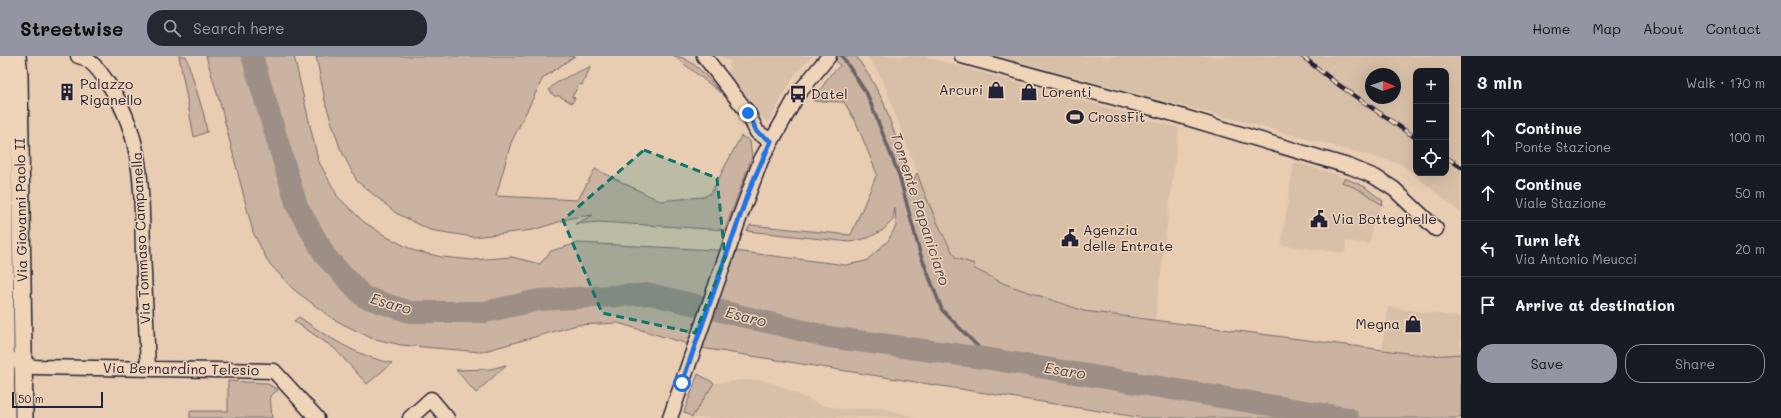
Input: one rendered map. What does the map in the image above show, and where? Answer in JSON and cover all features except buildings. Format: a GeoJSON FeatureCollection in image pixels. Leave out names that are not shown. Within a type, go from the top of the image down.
{"type":"FeatureCollection","features":[{"type":"Feature","properties":{"kind":"street","name":"Via Giovanni Paolo II"},"geometry":{"type":"LineString","coordinates":[[2,56],[3,352],[6,418]]}},
{"type":"Feature","properties":{"kind":"street","name":"Via Giovanni Paolo II"},"geometry":{"type":"LineString","coordinates":[[17,56],[24,418]]}},
{"type":"Feature","properties":{"kind":"street","name":"Via Tommaso Campanella"},"geometry":{"type":"LineString","coordinates":[[78,56],[84,57],[100,72],[119,98],[137,150],[141,199],[148,368]]}},
{"type":"Feature","properties":{"kind":"street"},"geometry":{"type":"LineString","coordinates":[[704,56],[748,113],[757,132],[771,141]]}},
{"type":"Feature","properties":{"kind":"street"},"geometry":{"type":"LineString","coordinates":[[962,56],[1168,112],[1351,167],[1375,177],[1394,189],[1436,229]]}},
{"type":"Feature","properties":{"kind":"street"},"geometry":{"type":"LineString","coordinates":[[670,418],[739,219],[762,160],[798,94],[828,57]]}},
{"type":"Feature","properties":{"kind":"street"},"geometry":{"type":"LineString","coordinates":[[3,352],[24,365]]}},
{"type":"Feature","properties":{"kind":"street","name":"Via Bernardino Telesio"},"geometry":{"type":"LineString","coordinates":[[24,365],[274,371],[317,418]]}},
{"type":"Feature","properties":{"kind":"street"},"geometry":{"type":"LineString","coordinates":[[410,418],[431,399],[447,418]]}},
{"type":"Feature","properties":{"kind":"highlighted area"},"geometry":{"type":"Polygon","coordinates":[[[644,150],[717,178],[725,258],[695,333],[602,313],[563,220],[644,150]]]}},
{"type":"Feature","properties":{"kind":"shaded area"},"geometry":{"type":"Polygon","coordinates":[[[179,56],[186,56],[204,115],[207,132],[194,137],[179,56]]]}},
{"type":"Feature","properties":{"kind":"shaded area"},"geometry":{"type":"Polygon","coordinates":[[[206,56],[294,56],[318,160],[338,197],[364,222],[387,237],[415,251],[442,257],[473,260],[512,257],[540,264],[551,251],[578,243],[734,251],[846,265],[866,261],[888,241],[896,226],[895,207],[893,220],[883,230],[868,238],[850,242],[747,231],[750,225],[851,235],[877,174],[856,122],[844,102],[813,101],[830,75],[840,66],[833,56],[856,56],[870,77],[883,101],[912,183],[917,173],[935,217],[956,258],[974,264],[973,268],[1005,284],[1084,311],[1430,356],[1461,354],[1461,418],[1143,418],[701,348],[618,323],[577,325],[481,352],[401,345],[371,338],[333,319],[293,289],[268,262],[253,232],[220,103],[206,56]]]}},
{"type":"Feature","properties":{"kind":"shaded area"},"geometry":{"type":"Polygon","coordinates":[[[316,56],[575,56],[543,78],[511,143],[496,196],[578,200],[595,169],[660,201],[703,197],[711,193],[741,136],[750,141],[752,157],[725,230],[598,222],[575,224],[593,215],[571,218],[533,230],[473,237],[430,230],[396,213],[357,181],[340,148],[326,105],[316,56]]]}},
{"type":"Feature","properties":{"kind":"shaded area"},"geometry":{"type":"Polygon","coordinates":[[[674,56],[687,60],[694,65],[721,93],[674,56]]]}},
{"type":"Feature","properties":{"kind":"shaded area"},"geometry":{"type":"Polygon","coordinates":[[[720,56],[812,56],[796,73],[768,123],[747,104],[726,76],[731,62],[720,56]]]}},
{"type":"Feature","properties":{"kind":"shaded area"},"geometry":{"type":"Polygon","coordinates":[[[867,56],[923,56],[1179,128],[1155,319],[1084,311],[1063,305],[1005,284],[973,268],[974,264],[956,258],[931,210],[885,86],[878,72],[867,56]]]}},
{"type":"Feature","properties":{"kind":"shaded area"},"geometry":{"type":"Polygon","coordinates":[[[998,56],[1461,56],[1461,213],[1416,176],[1449,176],[1449,68],[1413,68],[1413,174],[1401,164],[998,56]]]}},
{"type":"Feature","properties":{"kind":"shaded area"},"geometry":{"type":"Polygon","coordinates":[[[591,66],[582,85],[579,84],[572,97],[575,98],[572,103],[559,96],[554,96],[549,90],[552,86],[562,80],[591,66]]]}},
{"type":"Feature","properties":{"kind":"shaded area"},"geometry":{"type":"Polygon","coordinates":[[[1294,162],[1334,174],[1365,187],[1383,201],[1372,228],[1370,244],[1346,241],[1345,253],[1281,245],[1294,162]]]}},
{"type":"Feature","properties":{"kind":"shaded area"},"geometry":{"type":"Polygon","coordinates":[[[1345,178],[1365,187],[1383,201],[1382,205],[1362,191],[1342,182],[1345,178]]]}},
{"type":"Feature","properties":{"kind":"shaded area","name":"Megna"},"geometry":{"type":"Polygon","coordinates":[[[1388,307],[1461,317],[1461,354],[1430,356],[1382,349],[1388,307]]]}},
{"type":"Feature","properties":{"kind":"shaded area"},"geometry":{"type":"Polygon","coordinates":[[[299,317],[354,351],[392,363],[367,384],[334,348],[294,321],[299,317]]]}},
{"type":"Feature","properties":{"kind":"shaded area"},"geometry":{"type":"Polygon","coordinates":[[[506,365],[476,393],[456,370],[491,369],[506,365]]]}},
{"type":"Feature","properties":{"kind":"shaded area"},"geometry":{"type":"Polygon","coordinates":[[[698,374],[714,383],[692,417],[684,412],[698,374]]]}},
{"type":"Feature","properties":{"kind":"shaded area"},"geometry":{"type":"Polygon","coordinates":[[[742,380],[763,380],[778,385],[821,405],[842,409],[883,408],[914,417],[691,418],[714,383],[742,380]]]}},
{"type":"Feature","properties":{"kind":"shaded area"},"geometry":{"type":"Polygon","coordinates":[[[228,381],[266,383],[278,390],[270,396],[272,418],[190,418],[190,411],[228,411],[228,381]]]}},
{"type":"Feature","properties":{"kind":"waterway","name":"Esaro"},"geometry":{"type":"LineString","coordinates":[[252,56],[297,206],[326,257],[364,297],[410,312],[485,312],[539,300],[650,294],[829,337],[990,359],[1348,418]]}},
{"type":"Feature","properties":{"kind":"waterway","name":"Torrente Papaniciaro"},"geometry":{"type":"LineString","coordinates":[[842,56],[867,94],[899,175],[920,253],[942,310],[990,359]]}},
{"type":"Feature","properties":{"kind":"railway"},"geometry":{"type":"LineString","coordinates":[[1302,56],[1336,83],[1413,136]]}},
{"type":"Feature","properties":{"kind":"railway"},"geometry":{"type":"LineString","coordinates":[[1449,159],[1461,167]]}},
{"type":"Feature","properties":{"kind":"place","name":"Arcuri"},"geometry":{"type":"Point","coordinates":[996,90]}},
{"type":"Feature","properties":{"kind":"place","name":"Palazzo Riganello"},"geometry":{"type":"Point","coordinates":[67,92]}},
{"type":"Feature","properties":{"kind":"place","name":"Lorenti"},"geometry":{"type":"Point","coordinates":[1029,92]}},
{"type":"Feature","properties":{"kind":"place","name":"Datel"},"geometry":{"type":"Point","coordinates":[798,94]}},
{"type":"Feature","properties":{"kind":"place","name":"CrossFit"},"geometry":{"type":"Point","coordinates":[1075,117]}},
{"type":"Feature","properties":{"kind":"place","name":"Via Botteghelle"},"geometry":{"type":"Point","coordinates":[1319,219]}},
{"type":"Feature","properties":{"kind":"place","name":"Agenzia delle Entrate"},"geometry":{"type":"Point","coordinates":[1070,238]}},
{"type":"Feature","properties":{"kind":"place","name":"Megna"},"geometry":{"type":"Point","coordinates":[1413,324]}},
{"type":"Feature","properties":{"kind":"route"},"geometry":{"type":"LineString","coordinates":[[682,383],[748,193],[771,141],[757,132],[748,113]]}}]}
